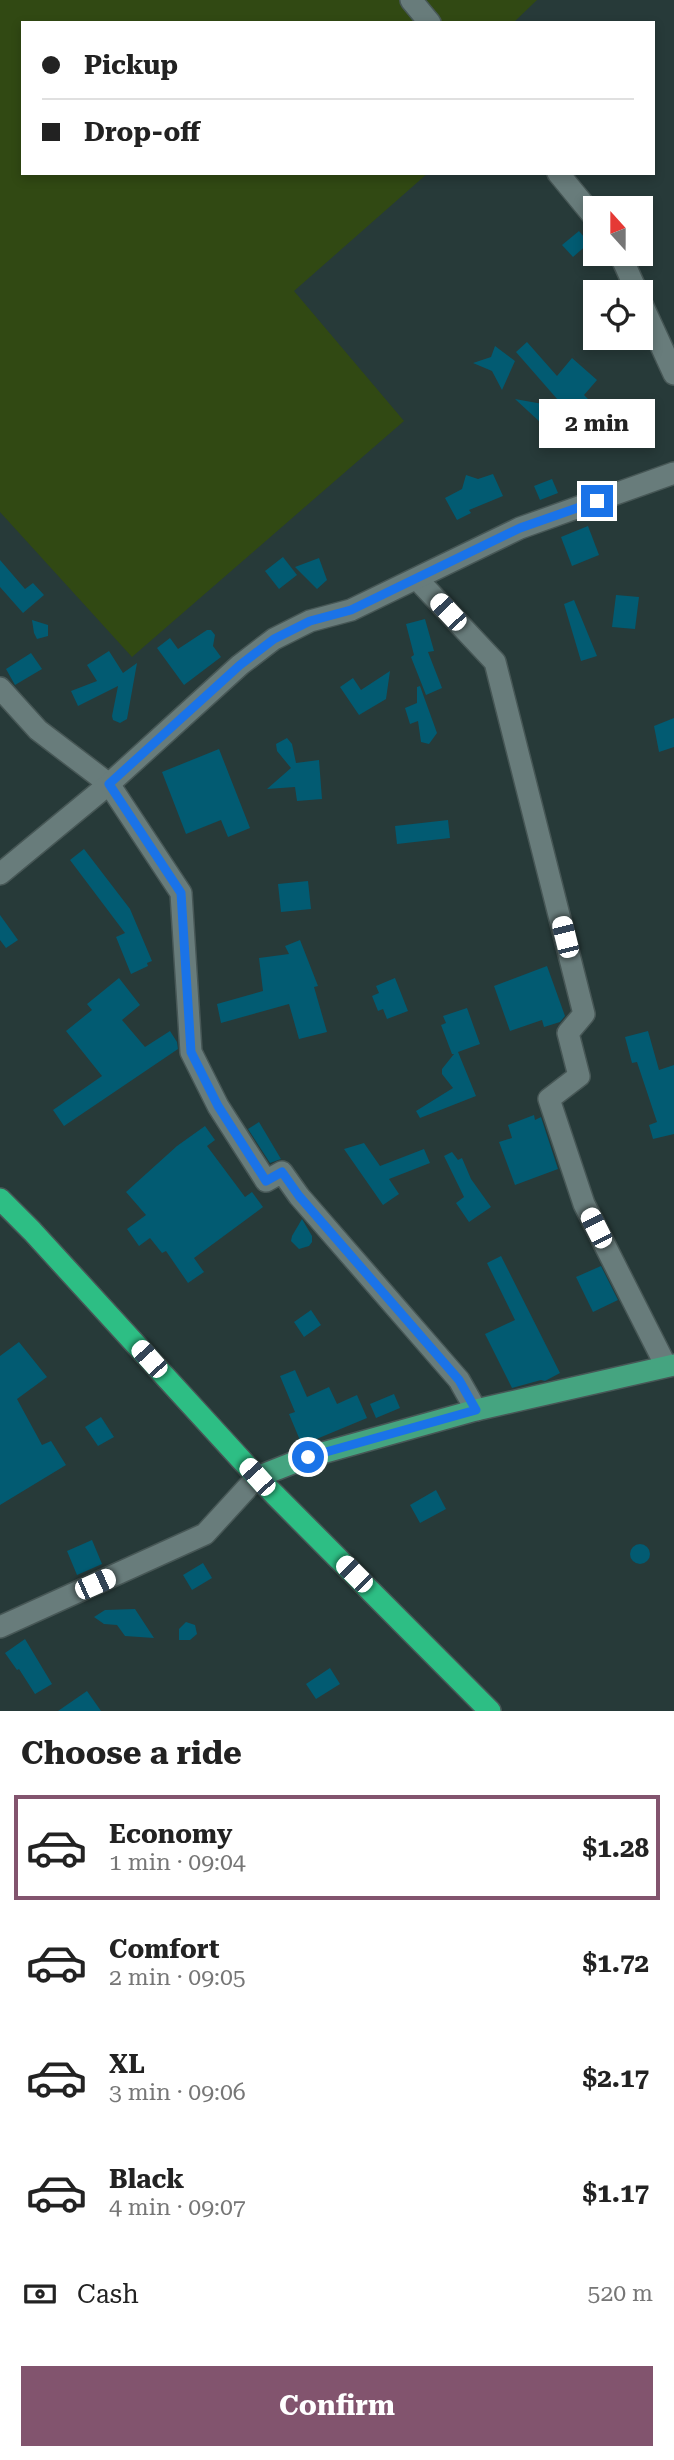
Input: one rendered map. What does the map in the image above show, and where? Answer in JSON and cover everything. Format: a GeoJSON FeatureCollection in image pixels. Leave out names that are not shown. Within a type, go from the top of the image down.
{"type":"FeatureCollection","features":[{"type":"Feature","properties":{"kind":"highway"},"geometry":{"type":"LineString","coordinates":[[0,1199],[257,1477],[490,1711]]}},
{"type":"Feature","properties":{"kind":"main road"},"geometry":{"type":"LineString","coordinates":[[257,1477],[308,1457],[476,1410],[670,1366]]}},
{"type":"Feature","properties":{"kind":"street"},"geometry":{"type":"LineString","coordinates":[[411,0],[428,21]]}},
{"type":"Feature","properties":{"kind":"street"},"geometry":{"type":"LineString","coordinates":[[560,175],[583,203]]}},
{"type":"Feature","properties":{"kind":"street"},"geometry":{"type":"LineString","coordinates":[[653,328],[674,374]]}},
{"type":"Feature","properties":{"kind":"street"},"geometry":{"type":"LineString","coordinates":[[0,874],[109,784],[240,665],[274,639],[310,621],[351,610],[520,528],[674,473]]}},
{"type":"Feature","properties":{"kind":"street"},"geometry":{"type":"LineString","coordinates":[[417,579],[495,662],[584,1014],[568,1033],[579,1076],[549,1099],[584,1204],[670,1366]]}},
{"type":"Feature","properties":{"kind":"street"},"geometry":{"type":"LineString","coordinates":[[0,688],[38,730],[109,784],[181,893],[191,1052],[218,1106],[266,1181],[282,1172],[299,1196],[459,1380],[476,1410]]}},
{"type":"Feature","properties":{"kind":"street"},"geometry":{"type":"LineString","coordinates":[[0,1627],[205,1534],[257,1477]]}},
{"type":"Feature","properties":{"kind":"green space"},"geometry":{"type":"Polygon","coordinates":[[[0,0],[537,0],[515,21],[21,21],[21,175],[426,175],[294,291],[404,421],[132,657],[0,512],[0,0]]]}},
{"type":"Feature","properties":{"kind":"building"},"geometry":{"type":"Polygon","coordinates":[[[579,231],[583,236],[583,248],[573,257],[562,245],[579,231]]]}},
{"type":"Feature","properties":{"kind":"building"},"geometry":{"type":"Polygon","coordinates":[[[527,342],[557,376],[572,358],[597,380],[584,395],[590,401],[576,417],[572,413],[553,434],[515,399],[565,408],[516,352],[527,342]]]}},
{"type":"Feature","properties":{"kind":"building"},"geometry":{"type":"Polygon","coordinates":[[[495,346],[515,361],[502,390],[492,371],[473,363],[491,357],[495,346]]]}},
{"type":"Feature","properties":{"kind":"building"},"geometry":{"type":"Polygon","coordinates":[[[493,474],[503,496],[469,510],[471,513],[457,520],[445,498],[462,489],[466,475],[478,479],[493,474]]]}},
{"type":"Feature","properties":{"kind":"building"},"geometry":{"type":"Polygon","coordinates":[[[552,479],[558,493],[540,500],[534,486],[552,479]]]}},
{"type":"Feature","properties":{"kind":"building"},"geometry":{"type":"Polygon","coordinates":[[[588,526],[599,555],[572,566],[561,537],[588,526]]]}},
{"type":"Feature","properties":{"kind":"building"},"geometry":{"type":"Polygon","coordinates":[[[283,557],[297,575],[279,589],[265,571],[283,557]]]}},
{"type":"Feature","properties":{"kind":"building"},"geometry":{"type":"Polygon","coordinates":[[[319,558],[327,580],[317,589],[295,567],[319,558]]]}},
{"type":"Feature","properties":{"kind":"building"},"geometry":{"type":"Polygon","coordinates":[[[0,560],[25,589],[33,583],[44,595],[23,613],[0,587],[0,560]]]}},
{"type":"Feature","properties":{"kind":"building"},"geometry":{"type":"Polygon","coordinates":[[[616,595],[639,597],[635,629],[612,627],[616,595]]]}},
{"type":"Feature","properties":{"kind":"building"},"geometry":{"type":"Polygon","coordinates":[[[574,600],[597,656],[581,661],[564,604],[574,600]]]}},
{"type":"Feature","properties":{"kind":"building"},"geometry":{"type":"Polygon","coordinates":[[[425,619],[434,651],[428,652],[442,688],[426,695],[411,657],[414,655],[406,624],[425,619]]]}},
{"type":"Feature","properties":{"kind":"building"},"geometry":{"type":"Polygon","coordinates":[[[32,620],[48,625],[48,636],[37,639],[32,620]]]}},
{"type":"Feature","properties":{"kind":"building"},"geometry":{"type":"Polygon","coordinates":[[[211,630],[215,635],[213,646],[221,657],[184,685],[157,648],[170,638],[178,649],[211,630]]]}},
{"type":"Feature","properties":{"kind":"building"},"geometry":{"type":"Polygon","coordinates":[[[109,651],[123,673],[137,663],[127,719],[120,723],[113,720],[112,716],[118,686],[78,706],[71,691],[97,681],[87,665],[109,651]]]}},
{"type":"Feature","properties":{"kind":"building"},"geometry":{"type":"Polygon","coordinates":[[[31,653],[42,669],[15,685],[6,669],[31,653]]]}},
{"type":"Feature","properties":{"kind":"building"},"geometry":{"type":"Polygon","coordinates":[[[390,671],[386,699],[359,715],[340,687],[353,678],[361,690],[390,671]]]}},
{"type":"Feature","properties":{"kind":"building"},"geometry":{"type":"Polygon","coordinates":[[[420,686],[437,733],[429,744],[421,742],[418,721],[410,724],[405,708],[417,703],[417,687],[420,686]]]}},
{"type":"Feature","properties":{"kind":"building"},"geometry":{"type":"Polygon","coordinates":[[[674,718],[674,747],[659,752],[654,726],[674,718]]]}},
{"type":"Feature","properties":{"kind":"building"},"geometry":{"type":"Polygon","coordinates":[[[287,738],[292,744],[296,763],[319,760],[322,799],[297,801],[295,787],[267,789],[291,768],[277,751],[276,744],[287,738]]]}},
{"type":"Feature","properties":{"kind":"building"},"geometry":{"type":"Polygon","coordinates":[[[219,749],[250,828],[228,837],[221,820],[186,834],[162,772],[219,749]]]}},
{"type":"Feature","properties":{"kind":"building"},"geometry":{"type":"Polygon","coordinates":[[[448,820],[450,838],[397,844],[395,826],[448,820]]]}},
{"type":"Feature","properties":{"kind":"building"},"geometry":{"type":"Polygon","coordinates":[[[84,849],[130,909],[152,961],[147,963],[148,966],[131,974],[116,937],[125,933],[70,860],[84,849]]]}},
{"type":"Feature","properties":{"kind":"building"},"geometry":{"type":"Polygon","coordinates":[[[308,881],[311,909],[281,912],[278,884],[308,881]]]}},
{"type":"Feature","properties":{"kind":"building"},"geometry":{"type":"Polygon","coordinates":[[[0,915],[18,940],[6,948],[0,940],[0,915]]]}},
{"type":"Feature","properties":{"kind":"building"},"geometry":{"type":"Polygon","coordinates":[[[300,940],[318,986],[314,987],[327,1032],[299,1039],[289,1004],[221,1023],[217,1004],[263,991],[259,958],[289,954],[285,946],[300,940]]]}},
{"type":"Feature","properties":{"kind":"building"},"geometry":{"type":"Polygon","coordinates":[[[547,966],[565,1016],[560,1022],[544,1027],[542,1020],[510,1031],[494,986],[547,966]]]}},
{"type":"Feature","properties":{"kind":"building"},"geometry":{"type":"Polygon","coordinates":[[[119,978],[140,1005],[122,1020],[145,1047],[170,1031],[178,1049],[64,1126],[53,1110],[102,1076],[66,1031],[92,1010],[87,1004],[119,978]]]}},
{"type":"Feature","properties":{"kind":"building"},"geometry":{"type":"Polygon","coordinates":[[[395,978],[408,1011],[387,1019],[383,1009],[378,1011],[372,996],[379,993],[376,986],[395,978]]]}},
{"type":"Feature","properties":{"kind":"building"},"geometry":{"type":"Polygon","coordinates":[[[467,1008],[480,1044],[458,1052],[476,1096],[420,1118],[416,1111],[453,1088],[442,1074],[442,1069],[454,1054],[441,1025],[446,1023],[443,1016],[467,1008]]]}},
{"type":"Feature","properties":{"kind":"building"},"geometry":{"type":"Polygon","coordinates":[[[648,1031],[659,1070],[674,1065],[674,1134],[653,1139],[649,1125],[657,1122],[637,1062],[632,1063],[625,1037],[648,1031]]]}},
{"type":"Feature","properties":{"kind":"building"},"geometry":{"type":"Polygon","coordinates":[[[534,1115],[535,1120],[541,1117],[558,1169],[515,1185],[499,1142],[512,1138],[508,1125],[534,1115]]]}},
{"type":"Feature","properties":{"kind":"building"},"geometry":{"type":"Polygon","coordinates":[[[259,1122],[281,1159],[270,1163],[248,1129],[259,1122]]]}},
{"type":"Feature","properties":{"kind":"building"},"geometry":{"type":"Polygon","coordinates":[[[205,1126],[215,1140],[207,1146],[245,1197],[252,1192],[263,1207],[194,1258],[204,1272],[188,1283],[166,1251],[162,1253],[150,1238],[139,1246],[127,1229],[146,1215],[126,1192],[177,1146],[205,1126]]]}},
{"type":"Feature","properties":{"kind":"building"},"geometry":{"type":"Polygon","coordinates":[[[364,1143],[380,1166],[424,1149],[430,1163],[389,1179],[399,1194],[383,1205],[344,1149],[364,1143]]]}},
{"type":"Feature","properties":{"kind":"building"},"geometry":{"type":"Polygon","coordinates":[[[452,1152],[458,1160],[462,1158],[471,1179],[491,1207],[469,1222],[456,1203],[464,1197],[444,1156],[452,1152]]]}},
{"type":"Feature","properties":{"kind":"building"},"geometry":{"type":"Polygon","coordinates":[[[302,1219],[312,1236],[312,1242],[299,1249],[291,1241],[302,1219]]]}},
{"type":"Feature","properties":{"kind":"building"},"geometry":{"type":"Polygon","coordinates":[[[501,1256],[560,1373],[545,1381],[512,1388],[485,1334],[515,1320],[487,1263],[501,1256]]]}},
{"type":"Feature","properties":{"kind":"building"},"geometry":{"type":"Polygon","coordinates":[[[601,1266],[618,1300],[593,1312],[576,1277],[601,1266]]]}},
{"type":"Feature","properties":{"kind":"building"},"geometry":{"type":"Polygon","coordinates":[[[311,1310],[321,1325],[304,1337],[294,1322],[311,1310]]]}},
{"type":"Feature","properties":{"kind":"building"},"geometry":{"type":"Polygon","coordinates":[[[19,1342],[47,1377],[17,1399],[42,1445],[51,1441],[66,1465],[0,1505],[0,1356],[19,1342]]]}},
{"type":"Feature","properties":{"kind":"building"},"geometry":{"type":"Polygon","coordinates":[[[295,1370],[307,1397],[329,1387],[337,1404],[357,1395],[367,1418],[302,1445],[289,1414],[295,1412],[280,1376],[295,1370]]]}},
{"type":"Feature","properties":{"kind":"building"},"geometry":{"type":"Polygon","coordinates":[[[394,1394],[400,1408],[376,1418],[370,1404],[394,1394]]]}},
{"type":"Feature","properties":{"kind":"building"},"geometry":{"type":"Polygon","coordinates":[[[101,1417],[114,1437],[98,1446],[85,1427],[101,1417]]]}},
{"type":"Feature","properties":{"kind":"building"},"geometry":{"type":"Polygon","coordinates":[[[436,1490],[446,1509],[420,1523],[410,1505],[436,1490]]]}},
{"type":"Feature","properties":{"kind":"building"},"geometry":{"type":"Polygon","coordinates":[[[92,1540],[102,1564],[77,1575],[67,1551],[92,1540]]]}},
{"type":"Feature","properties":{"kind":"building"},"geometry":{"type":"Polygon","coordinates":[[[640,1544],[647,1547],[650,1554],[647,1561],[640,1564],[633,1561],[630,1554],[633,1547],[640,1544]]]}},
{"type":"Feature","properties":{"kind":"building"},"geometry":{"type":"Polygon","coordinates":[[[203,1563],[212,1578],[192,1590],[183,1575],[203,1563]]]}},
{"type":"Feature","properties":{"kind":"building"},"geometry":{"type":"Polygon","coordinates":[[[135,1609],[154,1638],[125,1636],[117,1625],[104,1624],[94,1617],[105,1610],[135,1609]]]}},
{"type":"Feature","properties":{"kind":"building"},"geometry":{"type":"Polygon","coordinates":[[[186,1622],[195,1625],[197,1634],[190,1640],[179,1640],[179,1629],[186,1622]]]}},
{"type":"Feature","properties":{"kind":"building"},"geometry":{"type":"Polygon","coordinates":[[[25,1639],[52,1684],[35,1694],[5,1653],[25,1639]]]}},
{"type":"Feature","properties":{"kind":"building"},"geometry":{"type":"Polygon","coordinates":[[[330,1668],[340,1684],[316,1699],[306,1684],[330,1668]]]}},
{"type":"Feature","properties":{"kind":"building"},"geometry":{"type":"Polygon","coordinates":[[[87,1691],[101,1711],[58,1711],[87,1691]]]}},
{"type":"Feature","properties":{"kind":"route"},"geometry":{"type":"LineString","coordinates":[[308,1457],[476,1410],[459,1380],[299,1196],[282,1172],[266,1181],[218,1106],[191,1052],[181,893],[109,784],[240,665],[274,639],[310,621],[351,610],[520,528],[597,501]]}}]}
